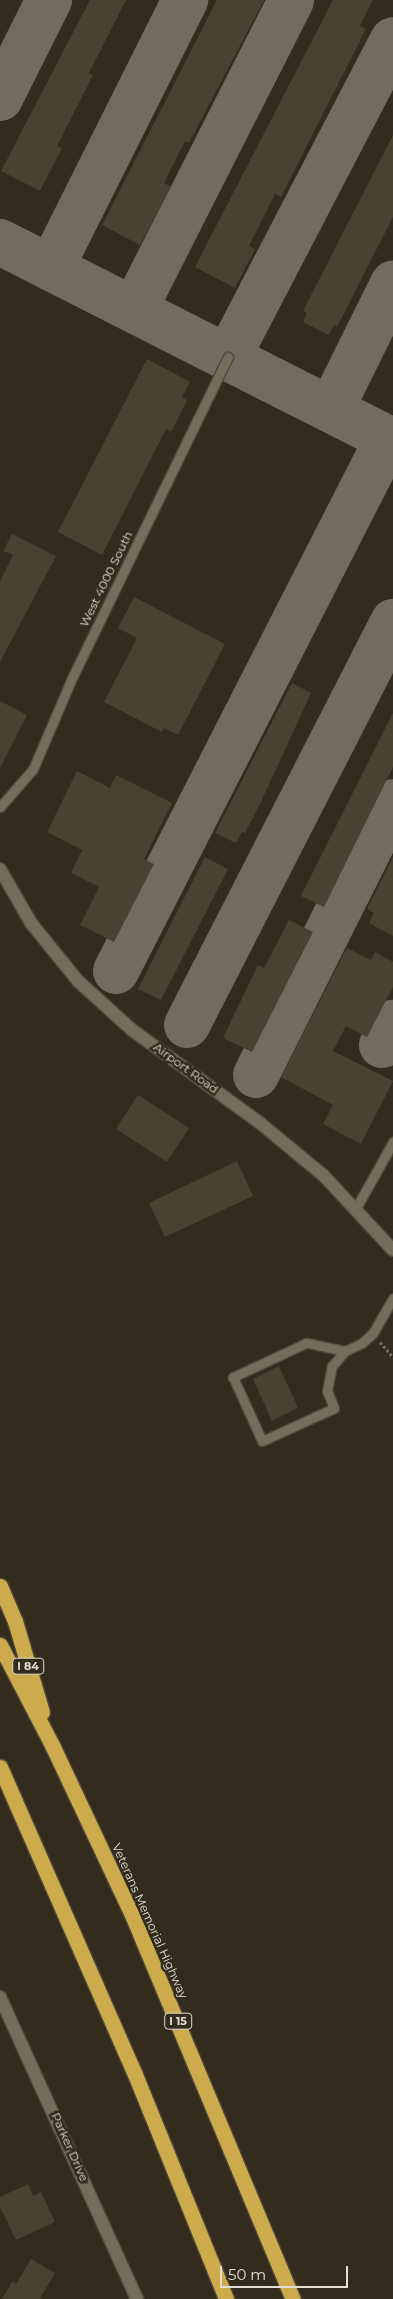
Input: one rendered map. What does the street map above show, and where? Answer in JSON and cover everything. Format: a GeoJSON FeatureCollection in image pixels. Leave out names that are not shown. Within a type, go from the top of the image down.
{"type":"FeatureCollection","features":[{"type":"Feature","properties":{"kind":"highway","name":"I 84"},"geometry":{"type":"LineString","coordinates":[[0,1586],[15,1621],[53,1747]]}},
{"type":"Feature","properties":{"kind":"highway","name":"Veterans Memorial Highway"},"geometry":{"type":"LineString","coordinates":[[0,1645],[53,1747],[183,2032],[293,2299]]}},
{"type":"Feature","properties":{"kind":"highway"},"geometry":{"type":"LineString","coordinates":[[0,1767],[134,2072],[226,2299]]}},
{"type":"Feature","properties":{"kind":"street","name":"Airport Road"},"geometry":{"type":"LineString","coordinates":[[0,868],[31,923],[78,981],[132,1030],[267,1129],[356,1208],[393,1250]]}},
{"type":"Feature","properties":{"kind":"street","name":"Parker Drive"},"geometry":{"type":"LineString","coordinates":[[0,1997],[137,2299]]}},
{"type":"Feature","properties":{"kind":"lane","name":"West 4000 South"},"geometry":{"type":"LineString","coordinates":[[0,807],[33,769],[72,678],[228,358]]}},
{"type":"Feature","properties":{"kind":"lane"},"geometry":{"type":"LineString","coordinates":[[356,1208],[393,1142]]}},
{"type":"Feature","properties":{"kind":"lane"},"geometry":{"type":"LineString","coordinates":[[345,1351],[306,1343],[233,1377],[262,1441],[334,1408],[327,1391],[332,1366],[345,1351],[362,1344],[373,1333],[393,1298]]}},
{"type":"Feature","properties":{"kind":"path"},"geometry":{"type":"LineString","coordinates":[[373,1333],[393,1357]]}},
{"type":"Feature","properties":{"kind":"building"},"geometry":{"type":"Polygon","coordinates":[[[90,0],[126,0],[89,73],[93,75],[57,146],[62,148],[40,191],[1,171],[90,0]]]}},
{"type":"Feature","properties":{"kind":"building"},"geometry":{"type":"Polygon","coordinates":[[[217,0],[264,0],[189,143],[185,141],[164,183],[171,187],[140,245],[102,225],[217,0]]]}},
{"type":"Feature","properties":{"kind":"building"},"geometry":{"type":"Polygon","coordinates":[[[333,0],[373,0],[360,26],[366,29],[281,197],[275,194],[249,246],[255,249],[235,288],[195,267],[333,0]]]}},
{"type":"Feature","properties":{"kind":"building"},"geometry":{"type":"Polygon","coordinates":[[[393,135],[393,217],[337,327],[334,325],[329,335],[303,322],[307,313],[303,311],[393,135]]]}},
{"type":"Feature","properties":{"kind":"building"},"geometry":{"type":"Polygon","coordinates":[[[147,359],[190,382],[182,397],[187,400],[171,432],[166,429],[102,555],[58,532],[147,359]]]}},
{"type":"Feature","properties":{"kind":"building"},"geometry":{"type":"Polygon","coordinates":[[[12,534],[56,556],[0,662],[0,581],[13,555],[3,551],[12,534]]]}},
{"type":"Feature","properties":{"kind":"building"},"geometry":{"type":"Polygon","coordinates":[[[134,597],[225,644],[178,735],[164,728],[162,732],[104,702],[137,638],[118,628],[134,597]]]}},
{"type":"Feature","properties":{"kind":"building"},"geometry":{"type":"Polygon","coordinates":[[[292,683],[311,693],[260,804],[245,833],[242,832],[236,843],[215,833],[292,683]]]}},
{"type":"Feature","properties":{"kind":"building"},"geometry":{"type":"Polygon","coordinates":[[[0,701],[27,715],[0,768],[0,701]]]}},
{"type":"Feature","properties":{"kind":"building"},"geometry":{"type":"Polygon","coordinates":[[[393,713],[393,767],[324,907],[301,896],[393,713]]]}},
{"type":"Feature","properties":{"kind":"building"},"geometry":{"type":"Polygon","coordinates":[[[77,771],[110,788],[116,775],[172,803],[144,859],[154,864],[114,942],[80,925],[99,887],[71,873],[82,850],[47,832],[77,771]]]}},
{"type":"Feature","properties":{"kind":"building"},"geometry":{"type":"Polygon","coordinates":[[[205,857],[228,869],[161,1000],[138,989],[205,857]]]}},
{"type":"Feature","properties":{"kind":"building"},"geometry":{"type":"Polygon","coordinates":[[[393,857],[393,936],[369,923],[374,913],[367,909],[393,857]]]}},
{"type":"Feature","properties":{"kind":"building"},"geometry":{"type":"Polygon","coordinates":[[[289,920],[313,932],[252,1052],[223,1038],[258,965],[264,968],[289,920]]]}},
{"type":"Feature","properties":{"kind":"building"},"geometry":{"type":"Polygon","coordinates":[[[347,948],[371,960],[375,952],[393,962],[393,987],[367,1037],[346,1026],[333,1051],[393,1081],[361,1144],[323,1124],[333,1105],[281,1077],[347,948]]]}},
{"type":"Feature","properties":{"kind":"building"},"geometry":{"type":"Polygon","coordinates":[[[138,1095],[189,1128],[167,1162],[116,1129],[138,1095]]]}},
{"type":"Feature","properties":{"kind":"building"},"geometry":{"type":"Polygon","coordinates":[[[237,1161],[253,1196],[165,1237],[149,1203],[237,1161]]]}},
{"type":"Feature","properties":{"kind":"building"},"geometry":{"type":"Polygon","coordinates":[[[279,1366],[298,1408],[272,1421],[253,1379],[279,1366]]]}},
{"type":"Feature","properties":{"kind":"building"},"geometry":{"type":"Polygon","coordinates":[[[28,2184],[33,2196],[41,2192],[55,2222],[16,2240],[0,2207],[0,2197],[28,2184]]]}},
{"type":"Feature","properties":{"kind":"building"},"geometry":{"type":"Polygon","coordinates":[[[31,2259],[55,2273],[40,2298],[43,2299],[2,2299],[12,2282],[16,2284],[31,2259]]]}},
{"type":"Feature","properties":{"kind":"taxiway"},"geometry":{"type":"LineString","coordinates":[[0,98],[49,0]]}},
{"type":"Feature","properties":{"kind":"taxiway"},"geometry":{"type":"LineString","coordinates":[[51,268],[185,0]]}},
{"type":"Feature","properties":{"kind":"taxiway"},"geometry":{"type":"LineString","coordinates":[[134,310],[291,0]]}},
{"type":"Feature","properties":{"kind":"taxiway"},"geometry":{"type":"LineString","coordinates":[[228,357],[393,40]]}},
{"type":"Feature","properties":{"kind":"taxiway"},"geometry":{"type":"LineString","coordinates":[[0,242],[393,441]]}},
{"type":"Feature","properties":{"kind":"taxiway"},"geometry":{"type":"LineString","coordinates":[[331,409],[393,284]]}},
{"type":"Feature","properties":{"kind":"taxiway"},"geometry":{"type":"LineString","coordinates":[[116,971],[388,438]]}},
{"type":"Feature","properties":{"kind":"taxiway"},"geometry":{"type":"LineString","coordinates":[[187,1025],[393,622]]}},
{"type":"Feature","properties":{"kind":"taxiway"},"geometry":{"type":"LineString","coordinates":[[256,1075],[393,802]]}},
{"type":"Feature","properties":{"kind":"taxiway"},"geometry":{"type":"LineString","coordinates":[[382,1045],[393,1023]]}}]}
